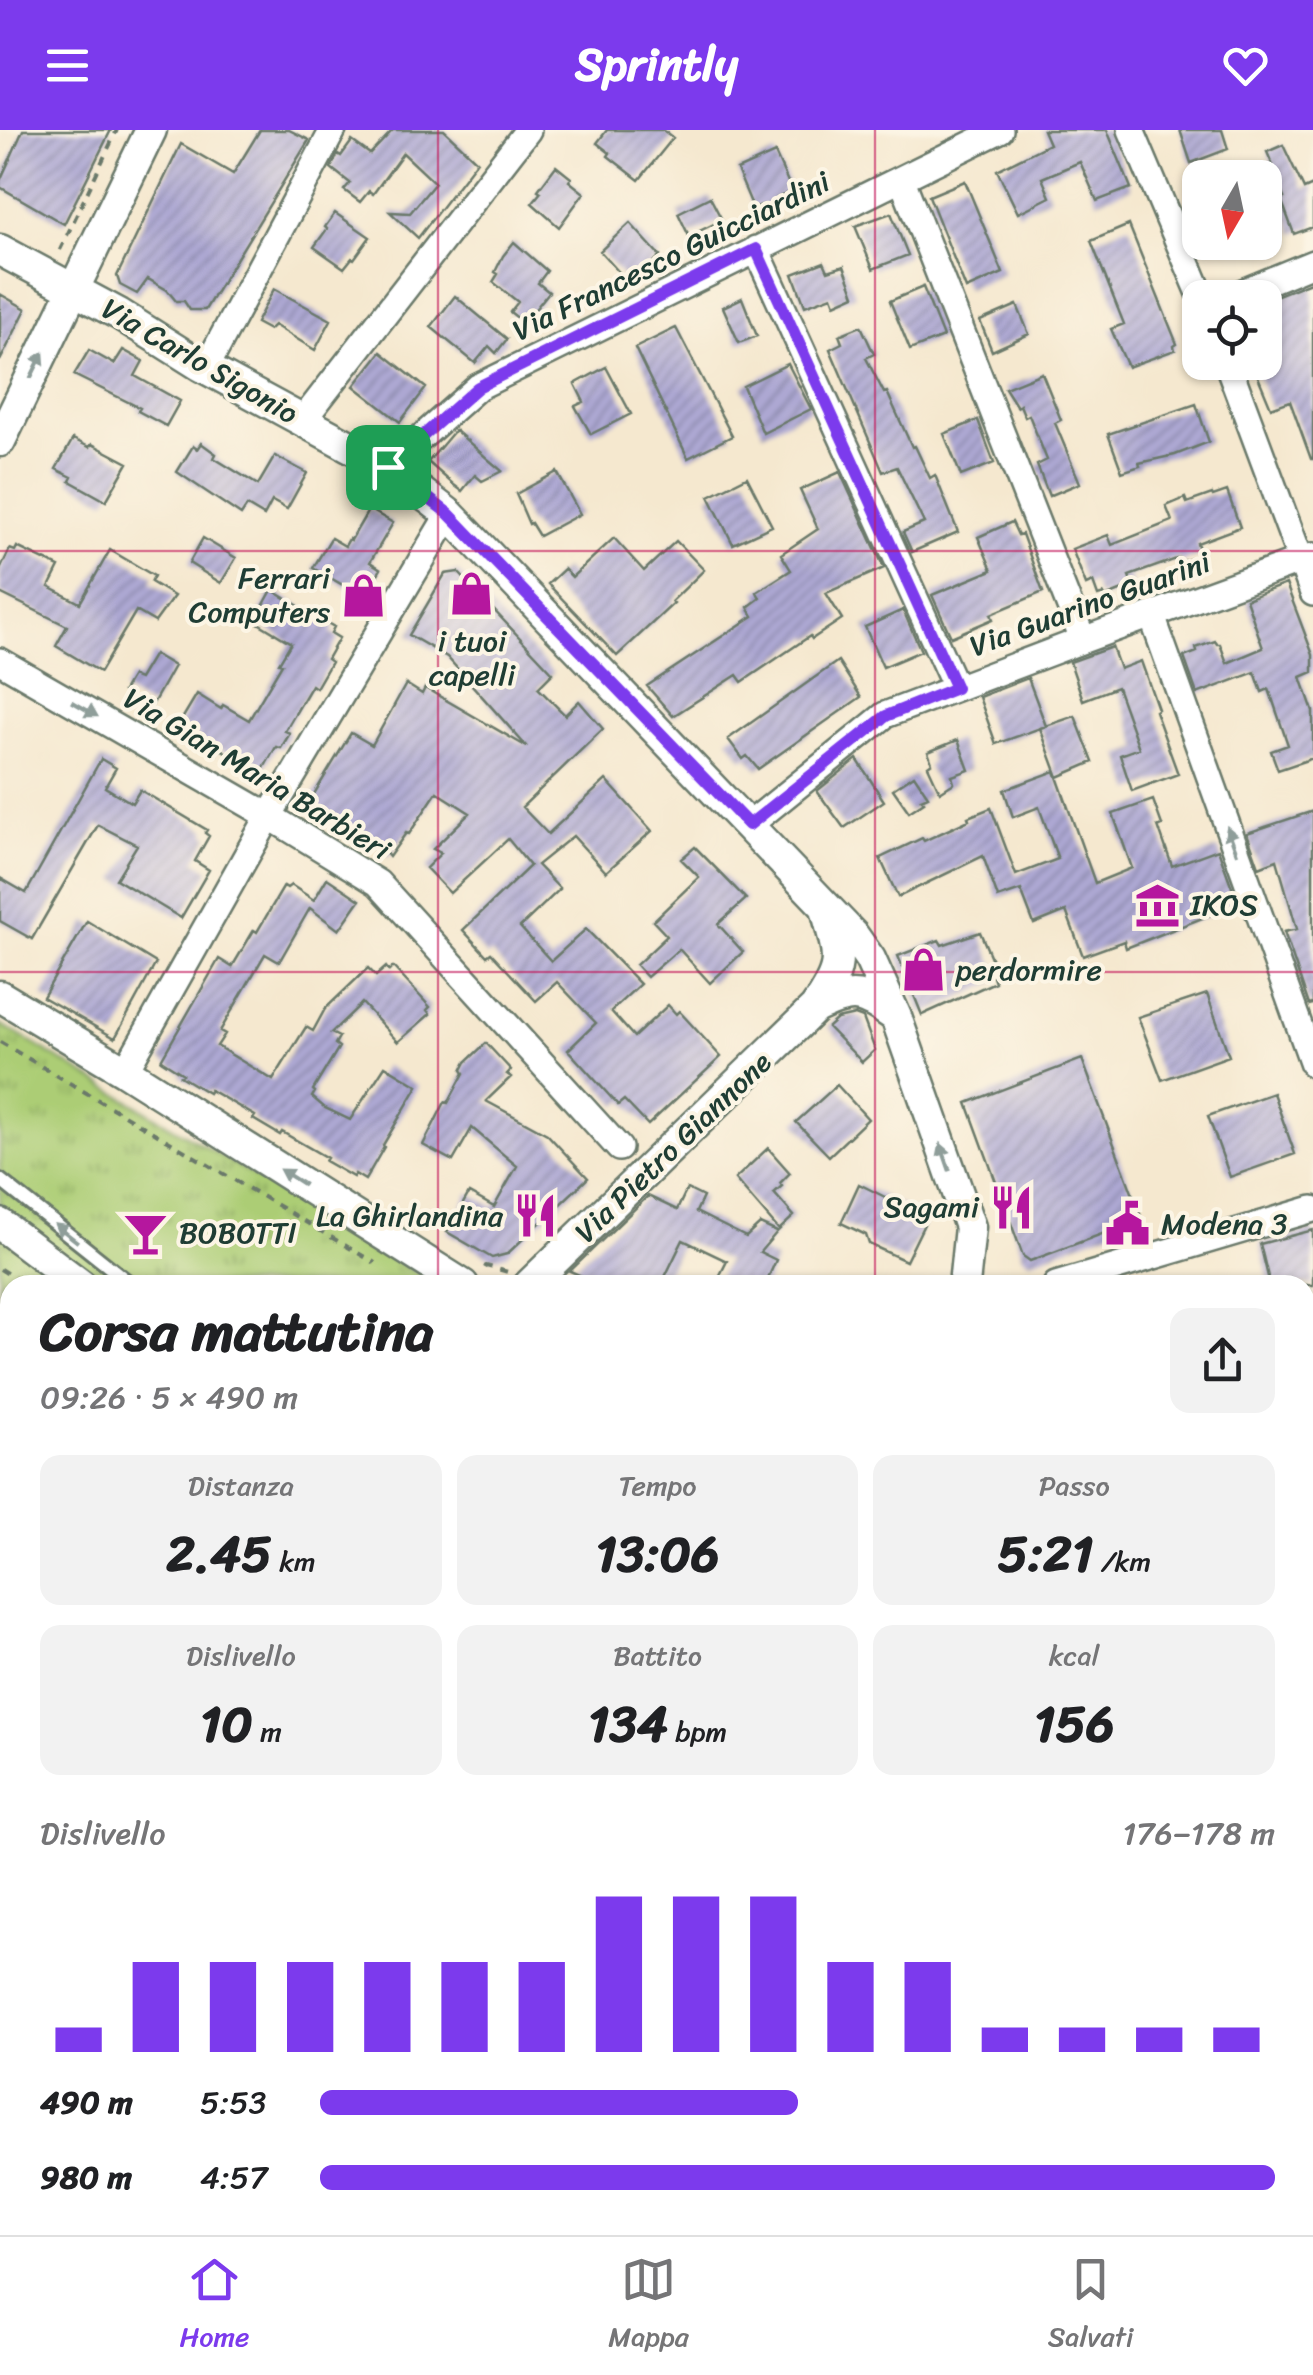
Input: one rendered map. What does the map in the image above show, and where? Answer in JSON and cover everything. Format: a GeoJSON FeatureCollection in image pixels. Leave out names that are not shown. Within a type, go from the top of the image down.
{"type":"FeatureCollection","features":[{"type":"Feature","properties":{"kind":"street"},"geometry":{"type":"LineString","coordinates":[[0,441],[151,130]]}},
{"type":"Feature","properties":{"kind":"street"},"geometry":{"type":"LineString","coordinates":[[206,368],[333,130]]}},
{"type":"Feature","properties":{"kind":"street"},"geometry":{"type":"LineString","coordinates":[[302,420],[528,130]]}},
{"type":"Feature","properties":{"kind":"street","name":"Via Francesco Guicciardini"},"geometry":{"type":"LineString","coordinates":[[388,467],[478,387],[1000,130]]}},
{"type":"Feature","properties":{"kind":"street"},"geometry":{"type":"LineString","coordinates":[[1131,130],[1194,280]]}},
{"type":"Feature","properties":{"kind":"street"},"geometry":{"type":"LineString","coordinates":[[902,180],[1083,640]]}},
{"type":"Feature","properties":{"kind":"street"},"geometry":{"type":"LineString","coordinates":[[756,249],[956,688]]}},
{"type":"Feature","properties":{"kind":"street","name":"Via Carlo Sigonio"},"geometry":{"type":"LineString","coordinates":[[0,250],[388,467],[449,514],[749,825],[852,935],[870,960],[896,1017],[970,1227],[965,1275]]}},
{"type":"Feature","properties":{"kind":"street"},"geometry":{"type":"LineString","coordinates":[[1272,280],[1313,263]]}},
{"type":"Feature","properties":{"kind":"street"},"geometry":{"type":"LineString","coordinates":[[1234,380],[1307,558],[1313,592]]}},
{"type":"Feature","properties":{"kind":"street"},"geometry":{"type":"LineString","coordinates":[[125,1071],[269,816],[449,514]]}},
{"type":"Feature","properties":{"kind":"street","name":"Via Guarino Guarini"},"geometry":{"type":"LineString","coordinates":[[749,825],[886,716],[1307,558]]}},
{"type":"Feature","properties":{"kind":"street"},"geometry":{"type":"LineString","coordinates":[[1152,616],[1313,1064]]}},
{"type":"Feature","properties":{"kind":"street","name":"Via Gian Maria Barbieri"},"geometry":{"type":"LineString","coordinates":[[0,661],[378,883],[619,1148]]}},
{"type":"Feature","properties":{"kind":"street","name":"Via Pietro Giannone"},"geometry":{"type":"LineString","coordinates":[[539,1275],[815,1008],[838,969],[837,946],[827,910]]}},
{"type":"Feature","properties":{"kind":"street"},"geometry":{"type":"LineString","coordinates":[[0,996],[447,1275]]}},
{"type":"Feature","properties":{"kind":"street"},"geometry":{"type":"LineString","coordinates":[[815,1008],[838,997],[860,996],[896,1017]]}},
{"type":"Feature","properties":{"kind":"street"},"geometry":{"type":"LineString","coordinates":[[1090,1275],[1313,1209]]}},
{"type":"Feature","properties":{"kind":"street"},"geometry":{"type":"LineString","coordinates":[[0,1224],[68,1275]]}},
{"type":"Feature","properties":{"kind":"lane"},"geometry":{"type":"LineString","coordinates":[[0,1180],[119,1275]]}},
{"type":"Feature","properties":{"kind":"path"},"geometry":{"type":"LineString","coordinates":[[0,1042],[378,1265]]}},
{"type":"Feature","properties":{"kind":"green space"},"geometry":{"type":"Polygon","coordinates":[[[0,1024],[420,1275],[0,1275],[0,1024]]]}},
{"type":"Feature","properties":{"kind":"building"},"geometry":{"type":"Polygon","coordinates":[[[23,130],[111,130],[64,224],[0,187],[23,130]]]}},
{"type":"Feature","properties":{"kind":"building"},"geometry":{"type":"Polygon","coordinates":[[[260,130],[289,130],[309,140],[205,310],[190,310],[184,301],[176,301],[167,290],[148,279],[137,294],[120,285],[117,276],[181,144],[233,174],[260,130]]]}},
{"type":"Feature","properties":{"kind":"building"},"geometry":{"type":"Polygon","coordinates":[[[393,130],[444,130],[477,161],[418,238],[390,212],[410,213],[435,183],[403,153],[373,194],[369,191],[360,202],[344,190],[350,183],[331,168],[338,154],[341,156],[352,141],[370,154],[393,130]]]}},
{"type":"Feature","properties":{"kind":"building"},"geometry":{"type":"Polygon","coordinates":[[[607,130],[663,130],[673,138],[639,180],[597,143],[607,130]]]}},
{"type":"Feature","properties":{"kind":"building"},"geometry":{"type":"Polygon","coordinates":[[[1043,130],[1107,130],[1131,188],[1097,201],[1080,162],[1042,178],[1050,197],[1018,213],[997,170],[1049,144],[1043,130]]]}},
{"type":"Feature","properties":{"kind":"building"},"geometry":{"type":"Polygon","coordinates":[[[1180,130],[1222,130],[1228,149],[1190,160],[1180,130]]]}},
{"type":"Feature","properties":{"kind":"building"},"geometry":{"type":"Polygon","coordinates":[[[1283,145],[1304,189],[1313,185],[1313,227],[1294,234],[1282,202],[1282,160],[1270,160],[1267,152],[1283,145]]]}},
{"type":"Feature","properties":{"kind":"building"},"geometry":{"type":"Polygon","coordinates":[[[775,153],[792,191],[764,209],[762,205],[753,208],[737,170],[775,153]]]}},
{"type":"Feature","properties":{"kind":"building"},"geometry":{"type":"Polygon","coordinates":[[[556,166],[584,193],[559,227],[532,203],[556,166]]]}},
{"type":"Feature","properties":{"kind":"building"},"geometry":{"type":"Polygon","coordinates":[[[965,181],[1003,273],[966,289],[929,196],[965,181]]]}},
{"type":"Feature","properties":{"kind":"building"},"geometry":{"type":"Polygon","coordinates":[[[710,197],[722,220],[689,236],[678,213],[710,197]]]}},
{"type":"Feature","properties":{"kind":"building"},"geometry":{"type":"Polygon","coordinates":[[[335,213],[370,237],[344,268],[314,247],[335,213]]]}},
{"type":"Feature","properties":{"kind":"building"},"geometry":{"type":"Polygon","coordinates":[[[891,213],[908,255],[873,269],[855,226],[891,213]]]}},
{"type":"Feature","properties":{"kind":"building"},"geometry":{"type":"Polygon","coordinates":[[[630,223],[660,256],[643,273],[639,269],[626,280],[600,251],[630,223]]]}},
{"type":"Feature","properties":{"kind":"building"},"geometry":{"type":"Polygon","coordinates":[[[1129,225],[1177,344],[1175,350],[1128,367],[1111,329],[1124,324],[1091,241],[1129,225]]]}},
{"type":"Feature","properties":{"kind":"building"},"geometry":{"type":"Polygon","coordinates":[[[514,242],[547,271],[538,283],[549,292],[524,323],[510,312],[518,302],[493,282],[503,256],[514,242]]]}},
{"type":"Feature","properties":{"kind":"building"},"geometry":{"type":"Polygon","coordinates":[[[824,262],[828,271],[844,266],[855,295],[835,304],[832,296],[805,306],[793,274],[824,262]]]}},
{"type":"Feature","properties":{"kind":"building"},"geometry":{"type":"Polygon","coordinates":[[[1313,281],[1313,459],[1290,401],[1271,408],[1259,380],[1282,380],[1282,293],[1313,281]]]}},
{"type":"Feature","properties":{"kind":"building"},"geometry":{"type":"Polygon","coordinates":[[[923,287],[943,337],[910,350],[890,301],[923,287]]]}},
{"type":"Feature","properties":{"kind":"building"},"geometry":{"type":"Polygon","coordinates":[[[274,289],[331,320],[315,350],[274,325],[269,330],[256,323],[274,289]]]}},
{"type":"Feature","properties":{"kind":"building"},"geometry":{"type":"Polygon","coordinates":[[[0,294],[26,309],[0,361],[0,294]]]}},
{"type":"Feature","properties":{"kind":"building"},"geometry":{"type":"Polygon","coordinates":[[[455,296],[507,339],[496,353],[489,346],[475,363],[431,327],[455,296]]]}},
{"type":"Feature","properties":{"kind":"building"},"geometry":{"type":"Polygon","coordinates":[[[742,298],[757,336],[739,343],[723,307],[742,298]]]}},
{"type":"Feature","properties":{"kind":"building"},"geometry":{"type":"Polygon","coordinates":[[[1017,305],[1029,334],[992,351],[980,321],[1017,305]]]}},
{"type":"Feature","properties":{"kind":"building"},"geometry":{"type":"Polygon","coordinates":[[[861,326],[874,354],[866,358],[930,478],[935,475],[958,532],[912,552],[903,532],[924,523],[897,467],[883,472],[830,349],[842,343],[839,335],[861,326]]]}},
{"type":"Feature","properties":{"kind":"building"},"geometry":{"type":"Polygon","coordinates":[[[676,328],[732,436],[688,458],[635,348],[676,328]]]}},
{"type":"Feature","properties":{"kind":"building"},"geometry":{"type":"Polygon","coordinates":[[[89,350],[114,364],[123,350],[143,361],[135,376],[180,401],[166,426],[138,411],[140,408],[74,375],[89,350]]]}},
{"type":"Feature","properties":{"kind":"building"},"geometry":{"type":"Polygon","coordinates":[[[381,352],[426,388],[400,422],[354,386],[381,352]]]}},
{"type":"Feature","properties":{"kind":"building"},"geometry":{"type":"Polygon","coordinates":[[[788,364],[811,409],[763,433],[743,386],[788,364]]]}},
{"type":"Feature","properties":{"kind":"building"},"geometry":{"type":"Polygon","coordinates":[[[606,367],[631,414],[591,434],[575,406],[584,402],[575,384],[606,367]]]}},
{"type":"Feature","properties":{"kind":"building"},"geometry":{"type":"Polygon","coordinates":[[[1042,373],[1061,420],[1055,423],[1080,483],[1049,496],[1037,465],[1047,460],[1029,415],[1025,417],[1005,388],[1042,373]]]}},
{"type":"Feature","properties":{"kind":"building"},"geometry":{"type":"Polygon","coordinates":[[[1196,404],[1209,442],[1122,472],[1108,434],[1196,404]]]}},
{"type":"Feature","properties":{"kind":"building"},"geometry":{"type":"Polygon","coordinates":[[[978,420],[994,463],[961,476],[944,434],[978,420]]]}},
{"type":"Feature","properties":{"kind":"building"},"geometry":{"type":"Polygon","coordinates":[[[455,430],[502,471],[482,481],[475,475],[462,491],[454,485],[428,462],[455,430]]]}},
{"type":"Feature","properties":{"kind":"building"},"geometry":{"type":"Polygon","coordinates":[[[73,439],[89,447],[92,444],[128,463],[106,501],[56,469],[73,439]]]}},
{"type":"Feature","properties":{"kind":"building"},"geometry":{"type":"Polygon","coordinates":[[[201,443],[216,454],[214,458],[258,485],[275,456],[307,473],[287,509],[272,501],[264,516],[247,506],[241,515],[177,472],[193,446],[197,449],[201,443]]]}},
{"type":"Feature","properties":{"kind":"building"},"geometry":{"type":"Polygon","coordinates":[[[557,472],[580,514],[539,536],[529,524],[516,494],[557,472]]]}},
{"type":"Feature","properties":{"kind":"building"},"geometry":{"type":"Polygon","coordinates":[[[840,472],[884,568],[826,593],[842,619],[742,682],[737,675],[673,716],[647,686],[753,616],[748,607],[760,598],[757,592],[791,570],[781,554],[818,529],[800,490],[840,472]]]}},
{"type":"Feature","properties":{"kind":"building"},"geometry":{"type":"Polygon","coordinates":[[[747,477],[772,526],[733,544],[709,496],[747,477]]]}},
{"type":"Feature","properties":{"kind":"building"},"geometry":{"type":"Polygon","coordinates":[[[1227,491],[1240,527],[1197,543],[1201,555],[1181,562],[1179,558],[1129,576],[1133,586],[1105,597],[1098,596],[1093,582],[1086,585],[1072,549],[1108,535],[1112,545],[1172,521],[1166,506],[1185,498],[1187,503],[1227,491]]]}},
{"type":"Feature","properties":{"kind":"building"},"geometry":{"type":"Polygon","coordinates":[[[369,509],[393,523],[370,562],[381,569],[364,597],[313,568],[331,538],[345,546],[351,540],[369,509]]]}},
{"type":"Feature","properties":{"kind":"building"},"geometry":{"type":"Polygon","coordinates":[[[1012,522],[1018,535],[1022,534],[1043,592],[991,614],[993,619],[951,637],[932,595],[992,570],[978,537],[1012,522]]]}},
{"type":"Feature","properties":{"kind":"building"},"geometry":{"type":"Polygon","coordinates":[[[203,538],[236,558],[221,583],[189,563],[203,538]]]}},
{"type":"Feature","properties":{"kind":"building"},"geometry":{"type":"Polygon","coordinates":[[[614,538],[644,571],[676,541],[704,570],[617,656],[548,584],[564,569],[572,577],[614,538]]]}},
{"type":"Feature","properties":{"kind":"building"},"geometry":{"type":"Polygon","coordinates":[[[17,547],[59,567],[49,587],[80,603],[110,550],[154,576],[151,582],[174,596],[155,622],[136,611],[100,672],[56,646],[67,626],[0,593],[0,570],[10,549],[15,551],[17,547]]]}},
{"type":"Feature","properties":{"kind":"building"},"geometry":{"type":"Polygon","coordinates":[[[458,572],[553,673],[538,688],[565,715],[579,701],[603,729],[522,807],[548,834],[606,780],[652,831],[606,872],[573,836],[537,865],[560,889],[520,927],[551,961],[586,929],[640,984],[611,1011],[634,1037],[668,1005],[676,1014],[679,1011],[721,1057],[648,1125],[624,1100],[618,1105],[568,1050],[596,1023],[557,982],[536,1001],[491,953],[487,956],[463,930],[530,866],[508,839],[450,893],[426,868],[441,853],[433,849],[470,813],[437,792],[389,857],[380,846],[308,804],[351,733],[372,745],[406,684],[422,694],[425,688],[527,747],[447,657],[409,635],[445,574],[458,572]]]}},
{"type":"Feature","properties":{"kind":"building"},"geometry":{"type":"Polygon","coordinates":[[[1286,584],[1313,655],[1313,672],[1301,677],[1313,711],[1313,758],[1278,770],[1271,751],[1288,745],[1269,689],[1262,692],[1255,672],[1197,694],[1184,657],[1215,641],[1227,663],[1263,648],[1246,599],[1286,584]]]}},
{"type":"Feature","properties":{"kind":"building"},"geometry":{"type":"Polygon","coordinates":[[[272,590],[334,627],[331,633],[339,638],[316,688],[312,685],[285,731],[290,733],[281,748],[276,747],[261,773],[219,748],[217,753],[196,740],[199,735],[179,724],[197,694],[249,720],[291,643],[255,621],[272,590]]]}},
{"type":"Feature","properties":{"kind":"building"},"geometry":{"type":"Polygon","coordinates":[[[903,610],[921,651],[883,667],[865,627],[903,610]]]}},
{"type":"Feature","properties":{"kind":"building"},"geometry":{"type":"Polygon","coordinates":[[[1112,647],[1120,669],[1141,661],[1178,774],[1132,791],[1120,755],[1139,748],[1117,687],[1083,700],[1070,662],[1112,647]]]}},
{"type":"Feature","properties":{"kind":"building"},"geometry":{"type":"Polygon","coordinates":[[[154,654],[174,666],[151,707],[123,691],[132,676],[139,679],[154,654]]]}},
{"type":"Feature","properties":{"kind":"building"},"geometry":{"type":"Polygon","coordinates":[[[838,661],[861,697],[758,769],[747,756],[743,759],[728,739],[838,661]]]}},
{"type":"Feature","properties":{"kind":"building"},"geometry":{"type":"Polygon","coordinates":[[[1028,678],[1046,726],[996,744],[979,697],[1028,678]]]}},
{"type":"Feature","properties":{"kind":"building"},"geometry":{"type":"Polygon","coordinates":[[[1075,716],[1093,762],[1058,777],[1040,728],[1075,716]]]}},
{"type":"Feature","properties":{"kind":"building"},"geometry":{"type":"Polygon","coordinates":[[[958,740],[969,770],[952,776],[954,783],[940,792],[928,766],[932,763],[928,752],[958,740]]]}},
{"type":"Feature","properties":{"kind":"building"},"geometry":{"type":"Polygon","coordinates":[[[101,759],[116,768],[105,787],[132,803],[140,790],[207,830],[209,836],[195,861],[209,870],[181,918],[116,879],[137,845],[98,825],[32,939],[0,921],[0,878],[26,893],[101,759]]]}},
{"type":"Feature","properties":{"kind":"building"},"geometry":{"type":"Polygon","coordinates":[[[857,759],[884,801],[844,828],[817,791],[857,759]]]}},
{"type":"Feature","properties":{"kind":"building"},"geometry":{"type":"Polygon","coordinates":[[[1055,771],[1095,883],[1132,868],[1113,814],[1153,800],[1172,866],[1218,849],[1238,904],[1126,948],[1124,941],[1083,956],[1066,911],[1034,924],[1021,890],[998,898],[983,856],[898,897],[880,858],[991,808],[1016,875],[1058,859],[1039,807],[1013,817],[1004,790],[1055,771]]]}},
{"type":"Feature","properties":{"kind":"building"},"geometry":{"type":"Polygon","coordinates":[[[914,775],[928,796],[909,812],[893,789],[914,775]]]}},
{"type":"Feature","properties":{"kind":"building"},"geometry":{"type":"Polygon","coordinates":[[[1313,811],[1313,1004],[1309,1005],[1284,932],[1297,929],[1277,860],[1259,867],[1247,833],[1313,811]]]}},
{"type":"Feature","properties":{"kind":"building"},"geometry":{"type":"Polygon","coordinates":[[[695,847],[746,899],[718,924],[743,952],[710,983],[679,949],[647,977],[636,965],[667,936],[653,921],[699,877],[681,859],[695,847]]]}},
{"type":"Feature","properties":{"kind":"building"},"geometry":{"type":"Polygon","coordinates":[[[327,878],[360,900],[339,930],[310,908],[279,962],[265,954],[220,1031],[225,1034],[217,1046],[273,1080],[306,1027],[313,1031],[325,1009],[368,968],[376,976],[386,967],[389,971],[393,967],[430,1007],[430,1014],[398,1042],[362,1003],[331,1033],[339,1037],[335,1044],[339,1047],[312,1097],[350,1120],[385,1066],[418,1086],[365,1180],[325,1161],[327,1158],[282,1132],[280,1135],[210,1090],[208,1093],[161,1060],[219,959],[232,967],[284,886],[291,885],[314,900],[327,878]]]}},
{"type":"Feature","properties":{"kind":"building"},"geometry":{"type":"Polygon","coordinates":[[[87,921],[156,963],[115,1038],[43,997],[87,921]]]}},
{"type":"Feature","properties":{"kind":"building"},"geometry":{"type":"Polygon","coordinates":[[[980,932],[998,974],[993,976],[995,982],[922,1015],[898,956],[939,940],[942,945],[980,932]]]}},
{"type":"Feature","properties":{"kind":"building"},"geometry":{"type":"Polygon","coordinates":[[[1207,994],[1229,1056],[1162,1080],[1138,1017],[1207,994]]]}},
{"type":"Feature","properties":{"kind":"building"},"geometry":{"type":"Polygon","coordinates":[[[855,1015],[863,1018],[875,1050],[862,1062],[828,1027],[837,1019],[855,1015]]]}},
{"type":"Feature","properties":{"kind":"building"},"geometry":{"type":"Polygon","coordinates":[[[486,1043],[511,1070],[507,1074],[511,1077],[486,1101],[547,1134],[588,1178],[507,1254],[492,1258],[447,1232],[469,1193],[494,1207],[517,1166],[472,1128],[453,1161],[423,1145],[464,1073],[466,1062],[486,1043]]]}},
{"type":"Feature","properties":{"kind":"building"},"geometry":{"type":"Polygon","coordinates":[[[1082,1059],[1142,1219],[1030,1261],[1023,1256],[967,1103],[1082,1059]]]}},
{"type":"Feature","properties":{"kind":"building"},"geometry":{"type":"Polygon","coordinates":[[[837,1085],[868,1119],[829,1156],[796,1122],[837,1085]]]}},
{"type":"Feature","properties":{"kind":"building"},"geometry":{"type":"Polygon","coordinates":[[[1273,1093],[1295,1154],[1230,1177],[1208,1116],[1273,1093]]]}},
{"type":"Feature","properties":{"kind":"building"},"geometry":{"type":"Polygon","coordinates":[[[768,1148],[790,1173],[774,1193],[794,1216],[779,1230],[735,1179],[768,1148]]]}},
{"type":"Feature","properties":{"kind":"building"},"geometry":{"type":"Polygon","coordinates":[[[859,1184],[927,1218],[906,1261],[869,1244],[866,1235],[841,1223],[859,1184]]]}},
{"type":"Feature","properties":{"kind":"building"},"geometry":{"type":"Polygon","coordinates":[[[687,1189],[703,1197],[696,1212],[746,1237],[760,1224],[777,1232],[760,1252],[776,1260],[769,1275],[720,1275],[727,1261],[683,1240],[666,1275],[579,1275],[570,1271],[648,1196],[677,1210],[687,1189]]]}},
{"type":"Feature","properties":{"kind":"building"},"geometry":{"type":"Polygon","coordinates":[[[1313,1230],[1313,1275],[1268,1275],[1260,1244],[1313,1230]]]}},
{"type":"Feature","properties":{"kind":"place","name":"i tuoi capelli"},"geometry":{"type":"Point","coordinates":[472,594]}},
{"type":"Feature","properties":{"kind":"place","name":"Ferrari Computers"},"geometry":{"type":"Point","coordinates":[363,595]}},
{"type":"Feature","properties":{"kind":"place","name":"IKOS"},"geometry":{"type":"Point","coordinates":[1157,905]}},
{"type":"Feature","properties":{"kind":"place","name":"perdormire"},"geometry":{"type":"Point","coordinates":[923,970]}},
{"type":"Feature","properties":{"kind":"place","name":"Sagami"},"geometry":{"type":"Point","coordinates":[1012,1207]}},
{"type":"Feature","properties":{"kind":"place","name":"La Ghirlandina"},"geometry":{"type":"Point","coordinates":[536,1216]}},
{"type":"Feature","properties":{"kind":"place","name":"Modena 3"},"geometry":{"type":"Point","coordinates":[1128,1224]}},
{"type":"Feature","properties":{"kind":"place","name":"BOBOTTI"},"geometry":{"type":"Point","coordinates":[146,1233]}},
{"type":"Feature","properties":{"kind":"route"},"geometry":{"type":"LineString","coordinates":[[756,249],[956,688],[886,716],[749,825],[449,514],[388,467],[478,387],[756,249]]}}]}
